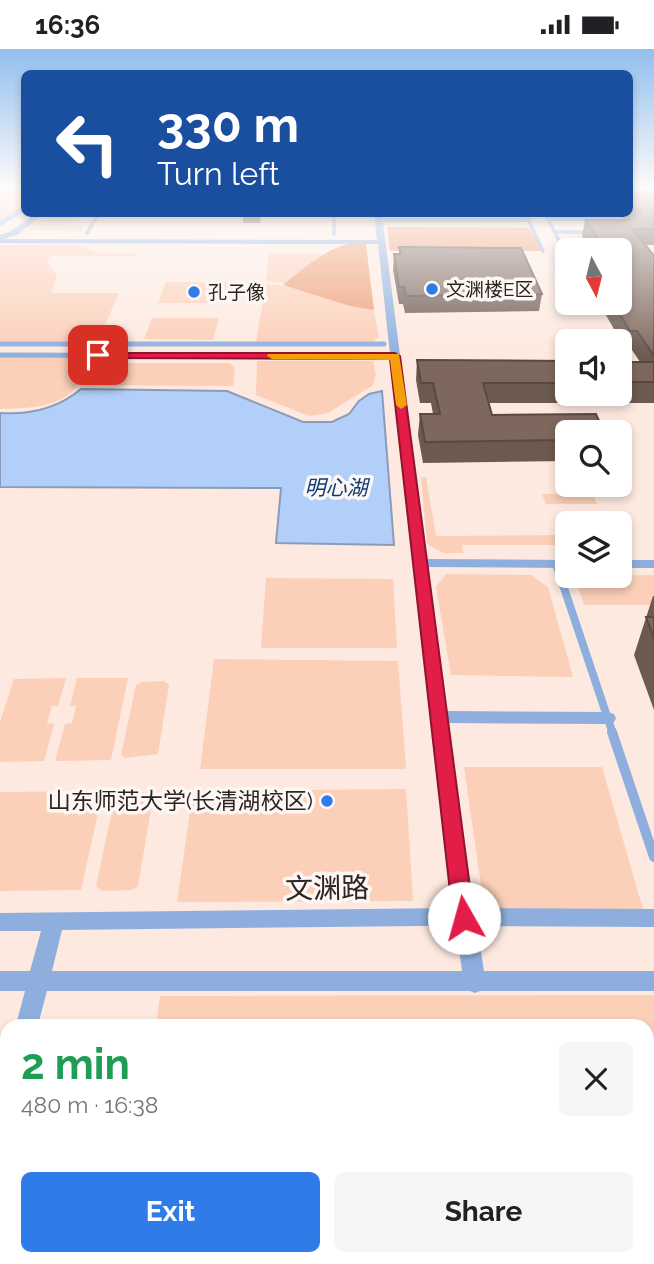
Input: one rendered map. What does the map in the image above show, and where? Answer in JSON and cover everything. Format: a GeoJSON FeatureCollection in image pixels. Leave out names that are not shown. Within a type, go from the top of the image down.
{"type":"FeatureCollection","features":[{"type":"Feature","properties":{"kind":"street"},"geometry":{"type":"LineString","coordinates":[[382,245],[464,918],[475,983]]}},
{"type":"Feature","properties":{"kind":"street"},"geometry":{"type":"LineString","coordinates":[[421,563],[555,564]]}},
{"type":"Feature","properties":{"kind":"street"},"geometry":{"type":"LineString","coordinates":[[632,564],[654,564]]}},
{"type":"Feature","properties":{"kind":"street"},"geometry":{"type":"LineString","coordinates":[[439,717],[608,718]]}},
{"type":"Feature","properties":{"kind":"street","name":"文渊路"},"geometry":{"type":"LineString","coordinates":[[0,922],[654,918]]}},
{"type":"Feature","properties":{"kind":"street"},"geometry":{"type":"LineString","coordinates":[[29,1019],[54,922]]}},
{"type":"Feature","properties":{"kind":"street"},"geometry":{"type":"LineString","coordinates":[[0,981],[654,982]]}},
{"type":"Feature","properties":{"kind":"lane"},"geometry":{"type":"LineString","coordinates":[[540,245],[543,251]]}},
{"type":"Feature","properties":{"kind":"lane"},"geometry":{"type":"LineString","coordinates":[[0,344],[384,344]]}},
{"type":"Feature","properties":{"kind":"lane"},"geometry":{"type":"LineString","coordinates":[[0,355],[395,356]]}},
{"type":"Feature","properties":{"kind":"lane"},"geometry":{"type":"LineString","coordinates":[[569,588],[654,857]]}},
{"type":"Feature","properties":{"kind":"shaded area","name":"山东师范大学(长清湖校区)"},"geometry":{"type":"Polygon","coordinates":[[[0,245],[555,245],[555,315],[632,315],[632,245],[654,245],[654,1019],[0,1019],[0,245]]]}},
{"type":"Feature","properties":{"kind":"shaded area"},"geometry":{"type":"Polygon","coordinates":[[[0,245],[77,245],[100,253],[138,253],[136,256],[50,256],[47,262],[57,276],[51,293],[119,293],[97,343],[0,342],[0,245]]]}},
{"type":"Feature","properties":{"kind":"shaded area"},"geometry":{"type":"Polygon","coordinates":[[[366,245],[374,310],[350,306],[283,285],[323,255],[340,246],[366,245]]]}},
{"type":"Feature","properties":{"kind":"shaded area"},"geometry":{"type":"Polygon","coordinates":[[[389,245],[539,245],[543,251],[390,251],[389,245]]]}},
{"type":"Feature","properties":{"kind":"shaded area"},"geometry":{"type":"Polygon","coordinates":[[[269,253],[322,254],[314,263],[285,283],[266,281],[269,253]]]}},
{"type":"Feature","properties":{"kind":"shaded area"},"geometry":{"type":"Polygon","coordinates":[[[166,282],[229,282],[224,303],[158,303],[166,282]]]}},
{"type":"Feature","properties":{"kind":"shaded area"},"geometry":{"type":"Polygon","coordinates":[[[266,284],[293,288],[374,310],[379,337],[371,343],[256,342],[266,284]]]}},
{"type":"Feature","properties":{"kind":"shaded area"},"geometry":{"type":"Polygon","coordinates":[[[152,318],[219,318],[213,340],[144,339],[152,318]]]}},
{"type":"Feature","properties":{"kind":"shaded area"},"geometry":{"type":"Polygon","coordinates":[[[0,357],[88,357],[81,378],[68,395],[50,404],[0,409],[0,357]]]}},
{"type":"Feature","properties":{"kind":"shaded area"},"geometry":{"type":"Polygon","coordinates":[[[257,361],[373,361],[376,375],[372,386],[328,413],[309,416],[256,395],[257,361]]]}},
{"type":"Feature","properties":{"kind":"shaded area"},"geometry":{"type":"Polygon","coordinates":[[[113,363],[230,363],[235,368],[233,386],[93,385],[102,366],[113,363]]]}},
{"type":"Feature","properties":{"kind":"shaded area"},"geometry":{"type":"Polygon","coordinates":[[[421,477],[426,477],[436,536],[555,535],[555,545],[462,545],[463,553],[443,553],[427,544],[421,477]]]}},
{"type":"Feature","properties":{"kind":"shaded area"},"geometry":{"type":"Polygon","coordinates":[[[542,494],[555,494],[555,497],[594,497],[597,504],[546,504],[542,494]]]}},
{"type":"Feature","properties":{"kind":"shaded area"},"geometry":{"type":"Polygon","coordinates":[[[446,574],[531,575],[548,587],[573,677],[451,675],[436,587],[446,574]]]}},
{"type":"Feature","properties":{"kind":"shaded area"},"geometry":{"type":"Polygon","coordinates":[[[632,575],[654,575],[654,605],[584,605],[578,588],[632,588],[632,575]]]}},
{"type":"Feature","properties":{"kind":"shaded area"},"geometry":{"type":"Polygon","coordinates":[[[266,578],[393,579],[397,648],[261,648],[266,578]]]}},
{"type":"Feature","properties":{"kind":"shaded area"},"geometry":{"type":"Polygon","coordinates":[[[214,659],[398,661],[406,769],[200,769],[214,659]]]}},
{"type":"Feature","properties":{"kind":"shaded area"},"geometry":{"type":"Polygon","coordinates":[[[66,678],[58,706],[52,706],[47,723],[54,724],[44,761],[0,762],[0,722],[14,679],[66,678]]]}},
{"type":"Feature","properties":{"kind":"shaded area"},"geometry":{"type":"Polygon","coordinates":[[[77,678],[128,678],[111,760],[55,761],[65,724],[72,723],[76,706],[70,706],[77,678]]]}},
{"type":"Feature","properties":{"kind":"shaded area"},"geometry":{"type":"Polygon","coordinates":[[[164,681],[169,685],[158,754],[125,758],[121,755],[136,685],[142,682],[164,681]]]}},
{"type":"Feature","properties":{"kind":"shaded area"},"geometry":{"type":"Polygon","coordinates":[[[464,767],[602,767],[644,913],[485,913],[464,767]]]}},
{"type":"Feature","properties":{"kind":"shaded area"},"geometry":{"type":"Polygon","coordinates":[[[406,789],[413,901],[177,902],[193,791],[406,789]]]}},
{"type":"Feature","properties":{"kind":"shaded area"},"geometry":{"type":"Polygon","coordinates":[[[103,791],[81,890],[0,891],[0,792],[103,791]]]}},
{"type":"Feature","properties":{"kind":"shaded area"},"geometry":{"type":"Polygon","coordinates":[[[147,792],[153,797],[138,886],[131,890],[101,891],[96,886],[115,797],[121,793],[147,792]]]}},
{"type":"Feature","properties":{"kind":"shaded area"},"geometry":{"type":"Polygon","coordinates":[[[654,995],[654,1019],[157,1019],[160,996],[654,995]]]}},
{"type":"Feature","properties":{"kind":"water","name":"明心湖"},"geometry":{"type":"Polygon","coordinates":[[[81,389],[227,391],[303,422],[332,422],[349,414],[359,401],[369,394],[382,391],[394,545],[276,543],[281,488],[0,487],[0,413],[43,409],[81,389]]]}},
{"type":"Feature","properties":{"kind":"building"},"geometry":{"type":"Polygon","coordinates":[[[632,245],[645,245],[654,256],[654,356],[637,331],[629,329],[620,315],[632,315],[632,245]]]}},
{"type":"Feature","properties":{"kind":"building"},"geometry":{"type":"Polygon","coordinates":[[[399,247],[521,248],[542,294],[406,296],[404,287],[399,287],[394,254],[401,254],[399,247]]]}},
{"type":"Feature","properties":{"kind":"building"},"geometry":{"type":"Polygon","coordinates":[[[417,360],[555,361],[555,383],[483,383],[492,415],[596,414],[599,420],[555,420],[555,440],[425,442],[420,414],[440,414],[433,383],[421,383],[417,360]]]}},
{"type":"Feature","properties":{"kind":"building"},"geometry":{"type":"Polygon","coordinates":[[[632,362],[654,362],[654,382],[632,382],[632,362]]]}},
{"type":"Feature","properties":{"kind":"building"},"geometry":{"type":"Polygon","coordinates":[[[646,617],[654,617],[654,638],[646,617]]]}},
{"type":"Feature","properties":{"kind":"slow traffic"},"geometry":{"type":"LineString","coordinates":[[272,356],[395,356],[401,405]]}},
{"type":"Feature","properties":{"kind":"place","name":"文渊楼E区"},"geometry":{"type":"Point","coordinates":[432,289]}},
{"type":"Feature","properties":{"kind":"place","name":"孔子像"},"geometry":{"type":"Point","coordinates":[194,292]}},
{"type":"Feature","properties":{"kind":"place","name":"山东师范大学(长清湖校区)"},"geometry":{"type":"Point","coordinates":[327,801]}},
{"type":"Feature","properties":{"kind":"route"},"geometry":{"type":"LineString","coordinates":[[98,355],[395,356],[464,918]]}}]}
